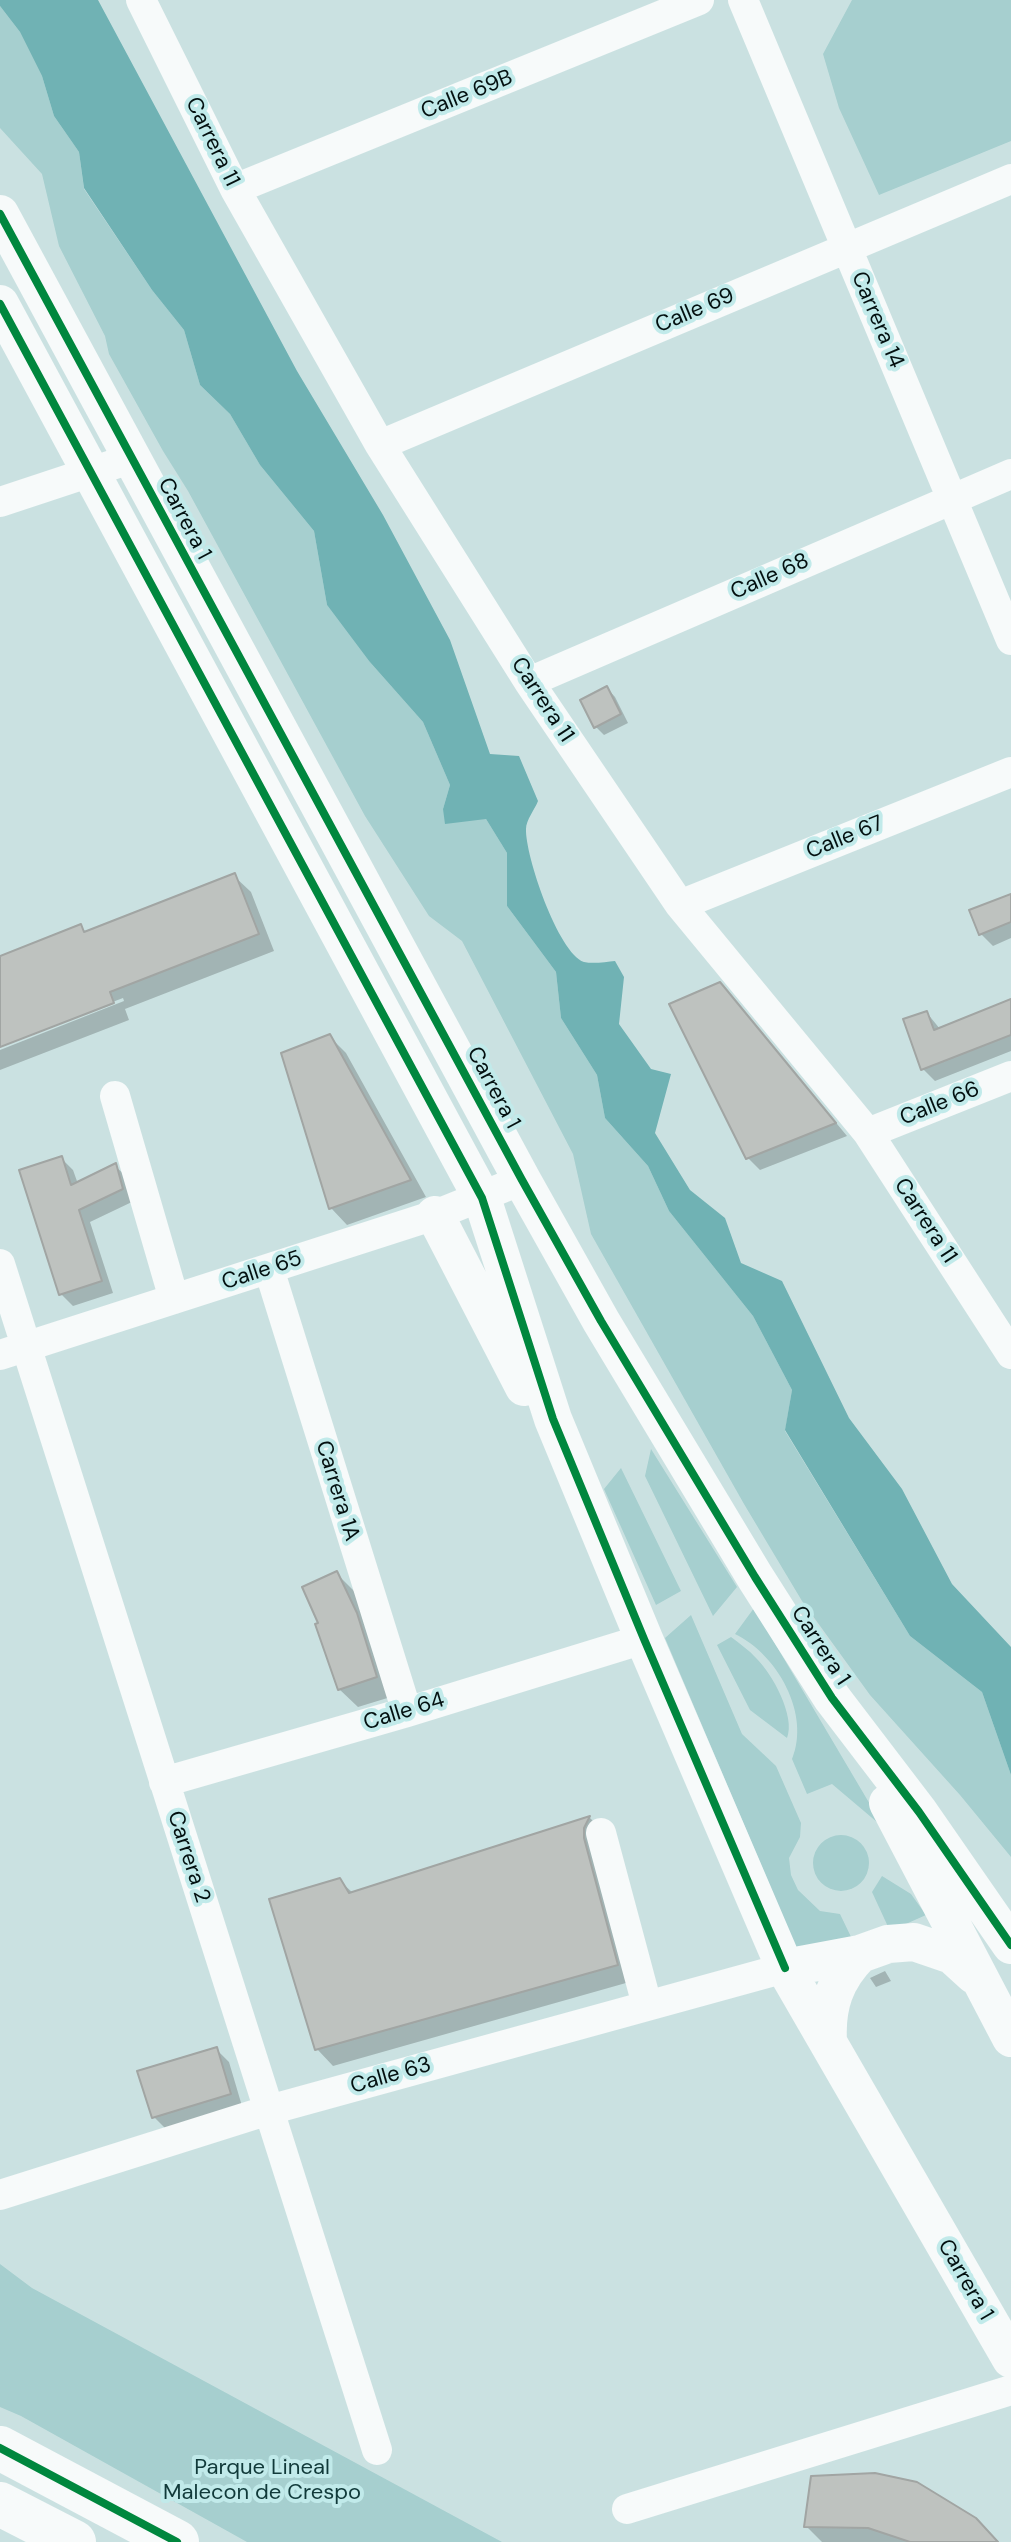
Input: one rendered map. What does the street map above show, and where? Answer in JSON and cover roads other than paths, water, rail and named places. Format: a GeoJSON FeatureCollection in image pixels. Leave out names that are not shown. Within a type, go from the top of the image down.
{"type":"FeatureCollection","features":[{"type":"Feature","properties":{"kind":"highway"},"geometry":{"type":"LineString","coordinates":[[0,2448],[177,2542]]}},
{"type":"Feature","properties":{"kind":"highway"},"geometry":{"type":"LineString","coordinates":[[0,2504],[74,2542]]}},
{"type":"Feature","properties":{"kind":"main road","name":"Carrera 1"},"geometry":{"type":"LineString","coordinates":[[0,214],[130,459],[601,1321],[755,1577],[832,1698],[919,1812],[1011,1945]]}},
{"type":"Feature","properties":{"kind":"main road","name":"Carrera 1"},"geometry":{"type":"LineString","coordinates":[[0,304],[482,1198],[553,1419],[785,1968],[1011,2359]]}},
{"type":"Feature","properties":{"kind":"main road"},"geometry":{"type":"LineString","coordinates":[[435,1215],[521,1383],[553,1419]]}},
{"type":"Feature","properties":{"kind":"main road"},"geometry":{"type":"LineString","coordinates":[[832,1698],[1011,2038]]}},
{"type":"Feature","properties":{"kind":"main road"},"geometry":{"type":"LineString","coordinates":[[785,1968],[860,1954],[875,1947],[901,1942],[928,1945],[952,1955],[981,1984]]}},
{"type":"Feature","properties":{"kind":"main road"},"geometry":{"type":"LineString","coordinates":[[828,2041],[833,1994],[839,1979],[860,1954]]}},
{"type":"Feature","properties":{"kind":"main road"},"geometry":{"type":"LineString","coordinates":[[966,2281],[1011,2313]]}},
{"type":"Feature","properties":{"kind":"street","name":"Carrera 11"},"geometry":{"type":"LineString","coordinates":[[141,0],[235,189],[380,445],[529,682],[680,905],[868,1133],[1011,1354]]}},
{"type":"Feature","properties":{"kind":"street","name":"Calle 69B"},"geometry":{"type":"LineString","coordinates":[[235,189],[699,0]]}},
{"type":"Feature","properties":{"kind":"street","name":"Carrera 14"},"geometry":{"type":"LineString","coordinates":[[743,0],[1011,640]]}},
{"type":"Feature","properties":{"kind":"street","name":"Calle 69"},"geometry":{"type":"LineString","coordinates":[[380,445],[1011,179]]}},
{"type":"Feature","properties":{"kind":"street"},"geometry":{"type":"LineString","coordinates":[[0,502],[130,459]]}},
{"type":"Feature","properties":{"kind":"street","name":"Calle 68"},"geometry":{"type":"LineString","coordinates":[[529,682],[1011,474]]}},
{"type":"Feature","properties":{"kind":"street","name":"Calle 67"},"geometry":{"type":"LineString","coordinates":[[680,905],[1011,772]]}},
{"type":"Feature","properties":{"kind":"street","name":"Calle 66"},"geometry":{"type":"LineString","coordinates":[[868,1133],[1011,1076]]}},
{"type":"Feature","properties":{"kind":"street"},"geometry":{"type":"LineString","coordinates":[[115,1096],[174,1299]]}},
{"type":"Feature","properties":{"kind":"street","name":"Calle 65"},"geometry":{"type":"LineString","coordinates":[[13,1351],[435,1215],[522,1180]]}},
{"type":"Feature","properties":{"kind":"street","name":"Carrera 2"},"geometry":{"type":"LineString","coordinates":[[0,1264],[13,1351],[164,1782],[377,2450]]}},
{"type":"Feature","properties":{"kind":"street","name":"Carrera 1A"},"geometry":{"type":"LineString","coordinates":[[269,1269],[407,1712]]}},
{"type":"Feature","properties":{"kind":"street","name":"Calle 64"},"geometry":{"type":"LineString","coordinates":[[164,1782],[644,1639]]}},
{"type":"Feature","properties":{"kind":"street"},"geometry":{"type":"LineString","coordinates":[[601,1833],[647,2005]]}},
{"type":"Feature","properties":{"kind":"street","name":"Calle 63"},"geometry":{"type":"LineString","coordinates":[[0,2195],[269,2110],[785,1968]]}},
{"type":"Feature","properties":{"kind":"street"},"geometry":{"type":"LineString","coordinates":[[627,2509],[1011,2390]]}},
{"type":"Feature","properties":{"kind":"park label","name":"Parque Lineal Malecon de Crespo"},"geometry":{"type":"Point","coordinates":[262,2480]}}]}
